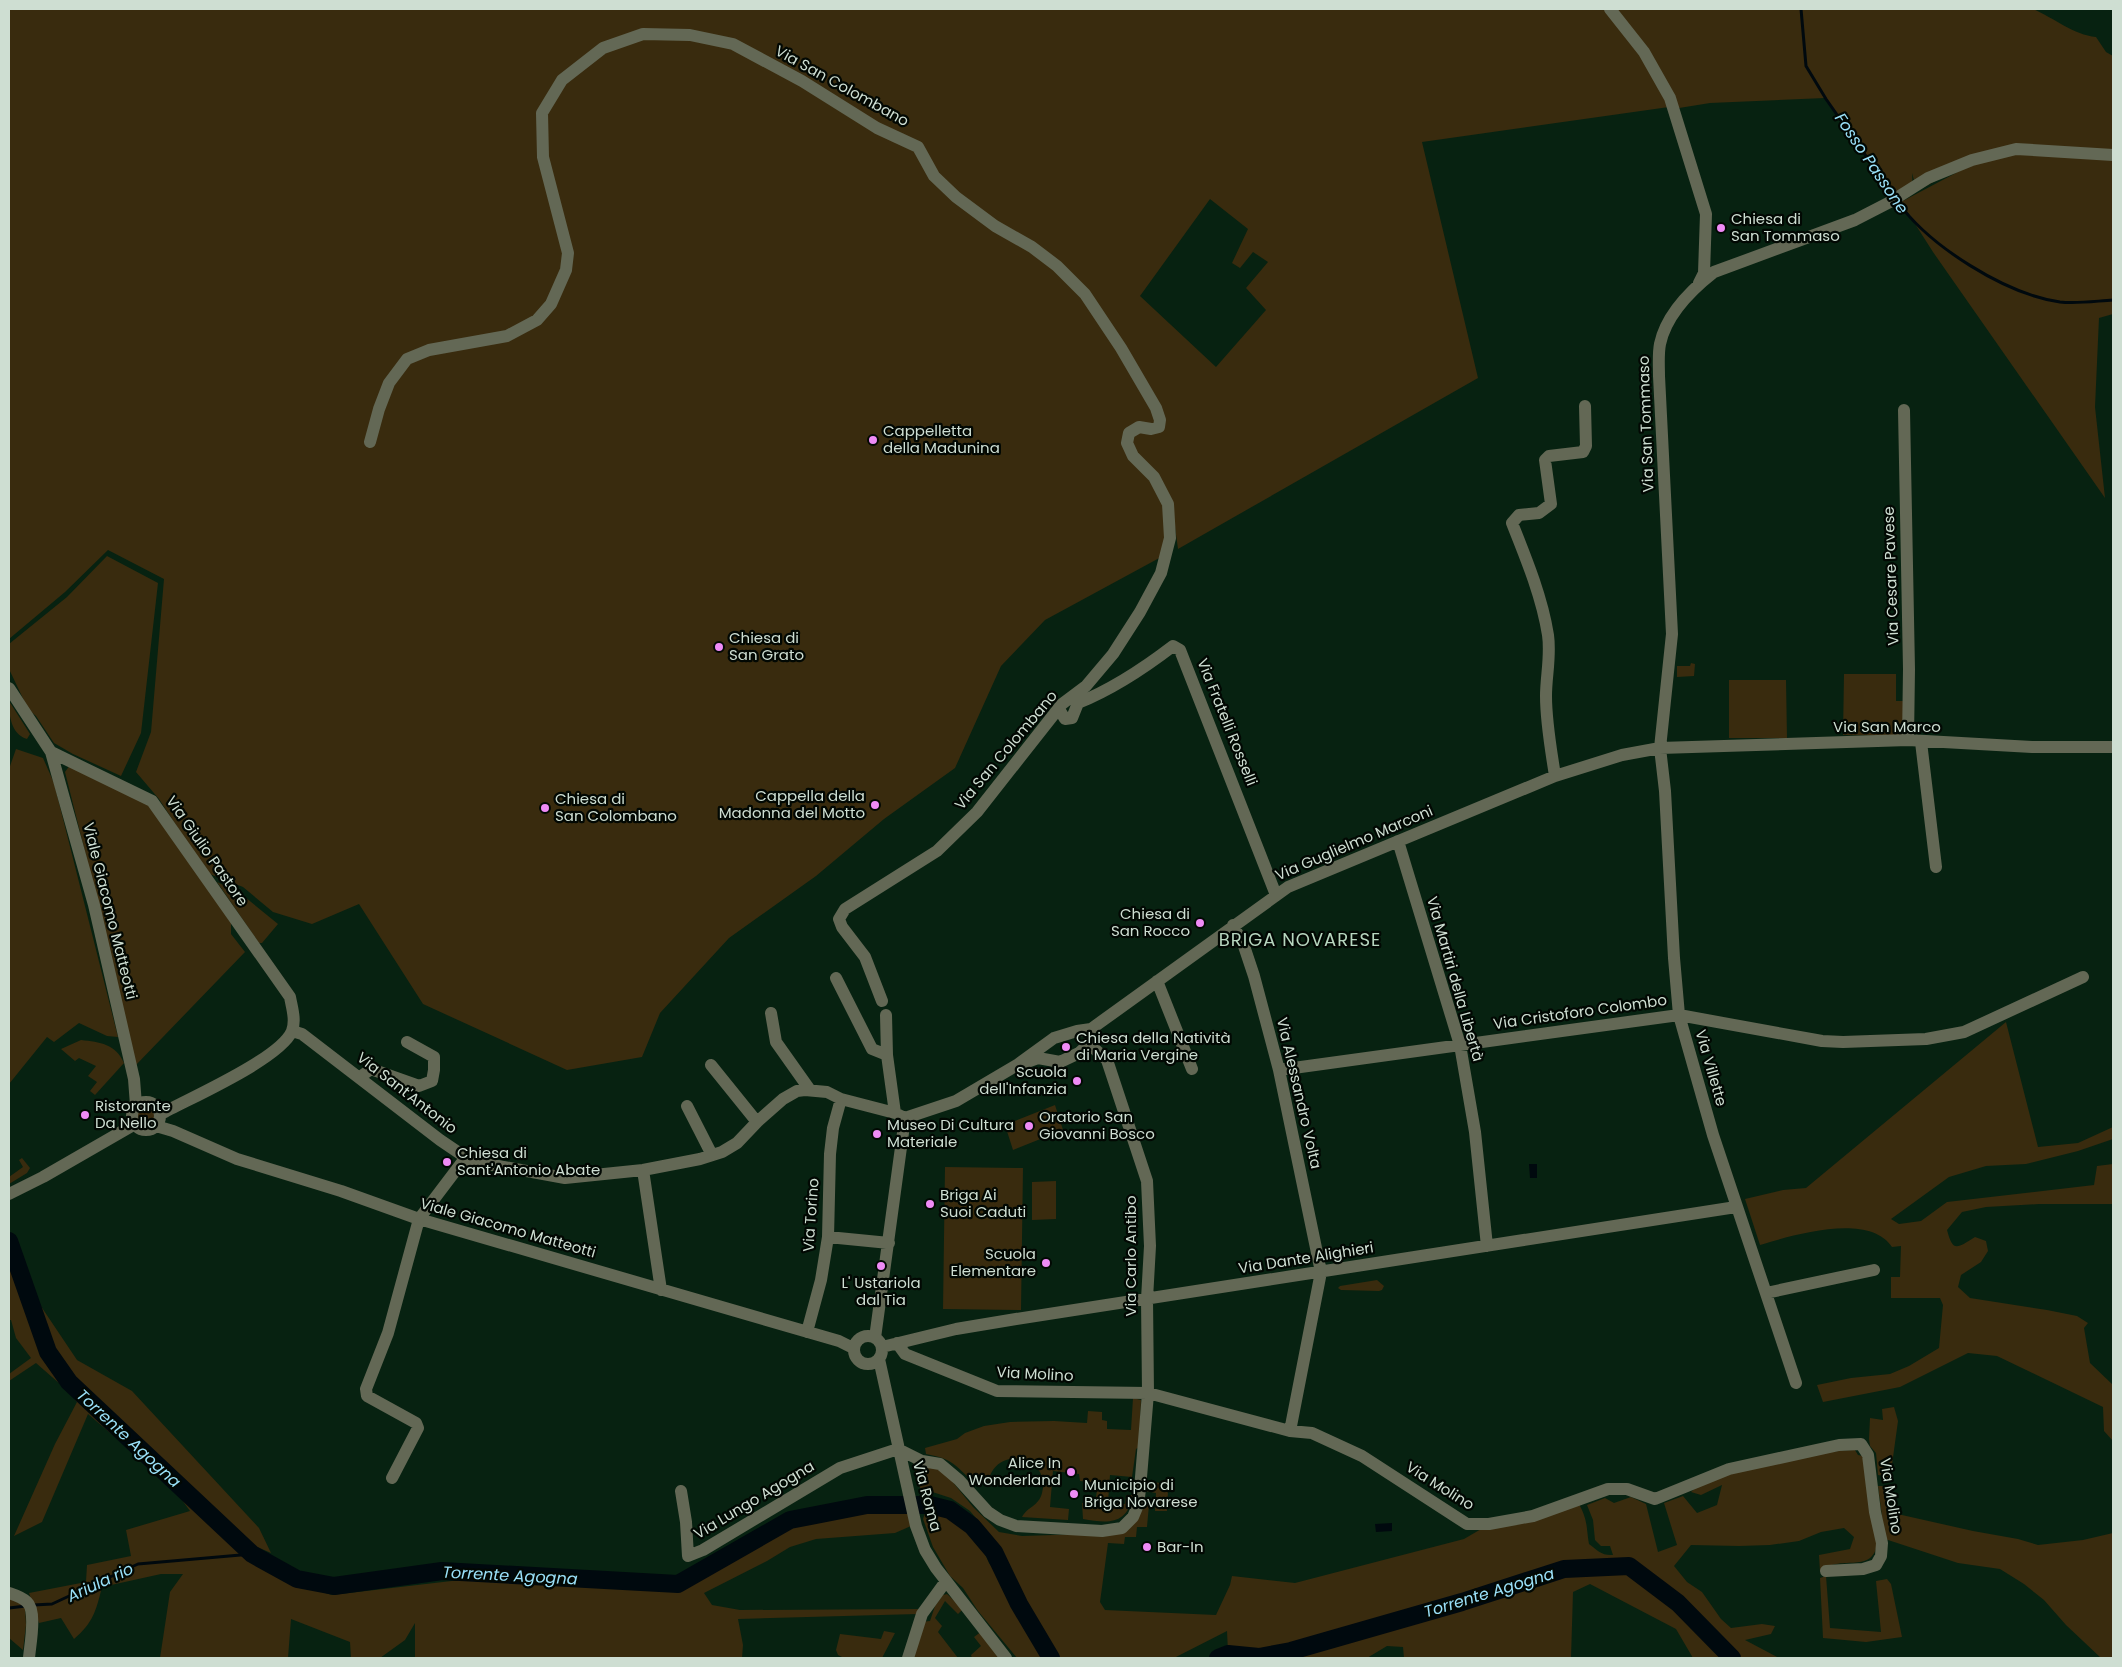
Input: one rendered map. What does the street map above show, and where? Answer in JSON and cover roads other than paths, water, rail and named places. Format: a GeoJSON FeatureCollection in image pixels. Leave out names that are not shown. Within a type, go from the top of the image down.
{"type":"FeatureCollection","features":[{"type":"Feature","properties":{"kind":"street"},"geometry":{"type":"LineString","coordinates":[[1610,9],[1644,52],[1670,98],[1706,214],[1704,273],[1698,285]]}},
{"type":"Feature","properties":{"kind":"street","name":"Via San Colombano"},"geometry":{"type":"LineString","coordinates":[[370,442],[379,409],[389,383],[408,359],[429,350],[507,336],[537,320],[551,304],[566,270],[568,253],[543,156],[542,114],[562,80],[603,48],[643,34],[690,35],[732,44],[802,81],[877,128],[918,147],[934,176],[956,197],[995,226],[1032,247],[1057,266],[1085,294],[1121,348],[1156,408],[1160,420],[1159,427],[1152,429],[1139,427],[1129,433],[1127,443],[1133,456],[1154,477],[1168,504],[1170,538],[1161,573],[1140,612],[1113,654],[1086,686],[1058,709],[976,812],[937,851],[842,912],[839,919],[842,927],[865,957],[882,1001]]}},
{"type":"Feature","properties":{"kind":"street","name":"Via San Tommaso"},"geometry":{"type":"LineString","coordinates":[[1660,748],[1672,634],[1659,376],[1660,345],[1671,319],[1698,285],[1714,272],[1855,220],[1890,202],[1928,178],[1972,160],[2016,149],[2046,149],[2113,155]]}},
{"type":"Feature","properties":{"kind":"street"},"geometry":{"type":"LineString","coordinates":[[1555,776],[1546,724],[1548,634],[1534,582],[1512,523],[1519,515],[1539,513],[1551,504],[1545,460],[1549,456],[1583,452],[1586,446],[1584,406]]}},
{"type":"Feature","properties":{"kind":"street","name":"Via Cesare Pavese"},"geometry":{"type":"LineString","coordinates":[[1904,410],[1910,669],[1915,741],[1936,867]]}},
{"type":"Feature","properties":{"kind":"street","name":"Via Fratelli Rosselli"},"geometry":{"type":"LineString","coordinates":[[1058,709],[1065,719],[1072,718],[1078,703],[1102,694],[1124,681],[1173,646],[1180,650],[1276,894]]}},
{"type":"Feature","properties":{"kind":"street","name":"Via Giulio Pastore"},"geometry":{"type":"LineString","coordinates":[[9,688],[52,752],[153,802],[290,997],[294,1020],[292,1031]]}},
{"type":"Feature","properties":{"kind":"street","name":"Via San Marco"},"geometry":{"type":"LineString","coordinates":[[1660,748],[1915,741],[2032,747],[2113,747]]}},
{"type":"Feature","properties":{"kind":"street","name":"Via Guglielmo Marconi"},"geometry":{"type":"LineString","coordinates":[[900,1116],[956,1100],[1017,1065],[1054,1038],[1077,1031],[1092,1029],[1288,886],[1555,776],[1622,755],[1660,748]]}},
{"type":"Feature","properties":{"kind":"street","name":"Via Villette"},"geometry":{"type":"LineString","coordinates":[[1660,748],[1665,791],[1679,1015],[1713,1135],[1796,1383]]}},
{"type":"Feature","properties":{"kind":"street","name":"Viale Giacomo Matteotti"},"geometry":{"type":"LineString","coordinates":[[52,752],[92,895],[134,1079],[137,1111]]}},
{"type":"Feature","properties":{"kind":"street","name":"Via Martiri della Libertà"},"geometry":{"type":"LineString","coordinates":[[1398,841],[1460,1045],[1475,1132],[1487,1246]]}},
{"type":"Feature","properties":{"kind":"street","name":"Via Alessandro Volta"},"geometry":{"type":"LineString","coordinates":[[1233,925],[1244,946],[1254,976],[1279,1070],[1321,1272]]}},
{"type":"Feature","properties":{"kind":"street","name":"Via Cristoforo Colombo"},"geometry":{"type":"LineString","coordinates":[[1279,1070],[1679,1015],[1822,1041],[1843,1042],[1926,1038],[1964,1032],[2083,977]]}},
{"type":"Feature","properties":{"kind":"street"},"geometry":{"type":"LineString","coordinates":[[836,978],[872,1049],[887,1055]]}},
{"type":"Feature","properties":{"kind":"street"},"geometry":{"type":"LineString","coordinates":[[1157,981],[1192,1069]]}},
{"type":"Feature","properties":{"kind":"street"},"geometry":{"type":"LineString","coordinates":[[771,1013],[776,1042],[810,1090]]}},
{"type":"Feature","properties":{"kind":"street"},"geometry":{"type":"LineString","coordinates":[[886,1015],[887,1055],[900,1116]]}},
{"type":"Feature","properties":{"kind":"street"},"geometry":{"type":"LineString","coordinates":[[1088,1044],[1092,1029]]}},
{"type":"Feature","properties":{"kind":"street"},"geometry":{"type":"LineString","coordinates":[[137,1111],[144,1130],[258,1062],[283,1044],[292,1031]]}},
{"type":"Feature","properties":{"kind":"street","name":"Via Sant'Antonio"},"geometry":{"type":"LineString","coordinates":[[292,1031],[302,1034],[466,1158],[480,1163],[565,1178],[643,1170],[712,1155],[737,1143],[783,1099],[797,1091],[827,1092],[841,1099],[900,1116]]}},
{"type":"Feature","properties":{"kind":"street"},"geometry":{"type":"LineString","coordinates":[[360,1077],[371,1069],[419,1086],[432,1082],[434,1056],[407,1042]]}},
{"type":"Feature","properties":{"kind":"street","name":"Via Guglielmo Marconi"},"geometry":{"type":"LineString","coordinates":[[1017,1065],[1038,1058],[1060,1062],[1079,1053],[1088,1044]]}},
{"type":"Feature","properties":{"kind":"street","name":"Via Carlo Antibo"},"geometry":{"type":"LineString","coordinates":[[898,1448],[922,1461],[940,1464],[959,1480],[988,1512],[1000,1520],[1016,1526],[1102,1531],[1122,1528],[1134,1517],[1138,1505],[1148,1393],[1147,1299],[1150,1246],[1148,1181],[1107,1060],[1088,1044]]}},
{"type":"Feature","properties":{"kind":"street"},"geometry":{"type":"LineString","coordinates":[[711,1065],[757,1122]]}},
{"type":"Feature","properties":{"kind":"street","name":"Via Torino"},"geometry":{"type":"LineString","coordinates":[[807,1332],[821,1280],[828,1237],[830,1154],[833,1128],[841,1099]]}},
{"type":"Feature","properties":{"kind":"street"},"geometry":{"type":"LineString","coordinates":[[9,1194],[43,1177],[112,1136],[137,1111],[156,1105],[159,1120]]}},
{"type":"Feature","properties":{"kind":"street"},"geometry":{"type":"LineString","coordinates":[[686,1106],[712,1155]]}},
{"type":"Feature","properties":{"kind":"street","name":"Via Roma"},"geometry":{"type":"LineString","coordinates":[[900,1116],[899,1161],[877,1352],[916,1526],[925,1550],[946,1581],[1006,1658]]}},
{"type":"Feature","properties":{"kind":"street","name":"Viale Giacomo Matteotti"},"geometry":{"type":"LineString","coordinates":[[159,1120],[173,1131],[237,1159],[341,1191],[418,1219],[839,1341],[856,1344],[865,1336],[877,1352]]}},
{"type":"Feature","properties":{"kind":"street"},"geometry":{"type":"LineString","coordinates":[[392,1478],[418,1428],[416,1423],[367,1396],[366,1390],[388,1333],[418,1219],[466,1158]]}},
{"type":"Feature","properties":{"kind":"street"},"geometry":{"type":"LineString","coordinates":[[643,1170],[661,1290]]}},
{"type":"Feature","properties":{"kind":"street","name":"Via Dante Alighieri"},"geometry":{"type":"LineString","coordinates":[[877,1352],[897,1343],[956,1329],[1736,1207]]}},
{"type":"Feature","properties":{"kind":"street"},"geometry":{"type":"LineString","coordinates":[[828,1237],[889,1242]]}},
{"type":"Feature","properties":{"kind":"street"},"geometry":{"type":"LineString","coordinates":[[1766,1292],[1874,1270]]}},
{"type":"Feature","properties":{"kind":"street"},"geometry":{"type":"LineString","coordinates":[[1290,1430],[1321,1272]]}},
{"type":"Feature","properties":{"kind":"street","name":"Via Molino"},"geometry":{"type":"LineString","coordinates":[[897,1343],[905,1354],[997,1391],[1148,1393],[1290,1430],[1312,1433],[1362,1456],[1467,1524],[1489,1524],[1533,1516],[1608,1490],[1627,1488],[1655,1499],[1729,1469],[1839,1445],[1861,1444],[1868,1455],[1875,1512],[1882,1543],[1882,1556],[1876,1565],[1863,1569],[1826,1571]]}},
{"type":"Feature","properties":{"kind":"street"},"geometry":{"type":"LineString","coordinates":[[856,1344],[854,1353],[858,1362],[868,1365],[877,1352]]}},
{"type":"Feature","properties":{"kind":"street","name":"Via Lungo Agogna"},"geometry":{"type":"LineString","coordinates":[[681,1491],[686,1522],[688,1556],[703,1550],[840,1468],[898,1448]]}},
{"type":"Feature","properties":{"kind":"street"},"geometry":{"type":"LineString","coordinates":[[908,1658],[922,1614],[946,1581]]}},
{"type":"Feature","properties":{"kind":"street"},"geometry":{"type":"LineString","coordinates":[[9,1593],[30,1606],[32,1624],[29,1658]]}},
{"type":"Feature","properties":{"kind":"waterway","name":"Fosso Passone"},"geometry":{"type":"LineString","coordinates":[[1801,9],[1806,66],[1826,99],[1894,196]]}},
{"type":"Feature","properties":{"kind":"waterway","name":"Fosso Passone"},"geometry":{"type":"LineString","coordinates":[[1897,201],[1928,235],[1948,251],[1993,278],[2016,289],[2060,302],[2080,303],[2113,300]]}},
{"type":"Feature","properties":{"kind":"waterway","name":"Torrente Agogna"},"geometry":{"type":"LineString","coordinates":[[9,1241],[48,1352],[69,1382],[252,1554],[297,1579],[334,1586],[442,1571],[678,1584],[790,1520],[867,1505],[930,1505],[950,1510],[972,1526],[994,1552],[1019,1604],[1051,1658]]}},
{"type":"Feature","properties":{"kind":"waterway","name":"Ariula rio"},"geometry":{"type":"LineString","coordinates":[[34,1605],[52,1604],[138,1564],[252,1554]]}},
{"type":"Feature","properties":{"kind":"waterway","name":"Torrente Agogna"},"geometry":{"type":"LineString","coordinates":[[1218,1658],[1228,1654],[1259,1657],[1291,1651],[1462,1602],[1564,1569],[1629,1566],[1678,1603],[1732,1658]]}},
{"type":"Feature","properties":{"kind":"waterway","name":"Ariula rio"},"geometry":{"type":"LineString","coordinates":[[9,1608],[26,1606]]}},
{"type":"Feature","properties":{"kind":"place","name":"Chiesa di San Tommaso"},"geometry":{"type":"Point","coordinates":[1721,228]}},
{"type":"Feature","properties":{"kind":"place","name":"Cappelletta della Madunina"},"geometry":{"type":"Point","coordinates":[873,440]}},
{"type":"Feature","properties":{"kind":"place","name":"Chiesa di San Grato"},"geometry":{"type":"Point","coordinates":[719,647]}},
{"type":"Feature","properties":{"kind":"place","name":"Cappella della Madonna del Motto"},"geometry":{"type":"Point","coordinates":[875,805]}},
{"type":"Feature","properties":{"kind":"place","name":"Chiesa di San Colombano"},"geometry":{"type":"Point","coordinates":[545,808]}},
{"type":"Feature","properties":{"kind":"place","name":"Chiesa di San Rocco"},"geometry":{"type":"Point","coordinates":[1200,923]}},
{"type":"Feature","properties":{"kind":"place","name":"Chiesa della Natività di Maria Vergine"},"geometry":{"type":"Point","coordinates":[1066,1047]}},
{"type":"Feature","properties":{"kind":"place","name":"Scuola dell'Infanzia"},"geometry":{"type":"Point","coordinates":[1077,1081]}},
{"type":"Feature","properties":{"kind":"place","name":"Ristorante Da Nello"},"geometry":{"type":"Point","coordinates":[85,1115]}},
{"type":"Feature","properties":{"kind":"place","name":"Oratorio San Giovanni Bosco"},"geometry":{"type":"Point","coordinates":[1029,1126]}},
{"type":"Feature","properties":{"kind":"place","name":"Museo Di Cultura Materiale"},"geometry":{"type":"Point","coordinates":[877,1134]}},
{"type":"Feature","properties":{"kind":"place","name":"Chiesa di Sant'Antonio Abate"},"geometry":{"type":"Point","coordinates":[447,1162]}},
{"type":"Feature","properties":{"kind":"place","name":"Briga Ai Suoi Caduti"},"geometry":{"type":"Point","coordinates":[930,1204]}},
{"type":"Feature","properties":{"kind":"place","name":"Scuola Elementare"},"geometry":{"type":"Point","coordinates":[1046,1263]}},
{"type":"Feature","properties":{"kind":"place","name":"L' Ustariola dal Tia"},"geometry":{"type":"Point","coordinates":[881,1266]}},
{"type":"Feature","properties":{"kind":"place","name":"Alice In Wonderland"},"geometry":{"type":"Point","coordinates":[1071,1472]}},
{"type":"Feature","properties":{"kind":"place","name":"Municipio di Briga Novarese"},"geometry":{"type":"Point","coordinates":[1074,1494]}},
{"type":"Feature","properties":{"kind":"place","name":"Bar-In"},"geometry":{"type":"Point","coordinates":[1147,1547]}},
{"type":"Feature","properties":{"kind":"district","name":"BRIGA NOVARESE"},"geometry":{"type":"Point","coordinates":[1300,940]}}]}
